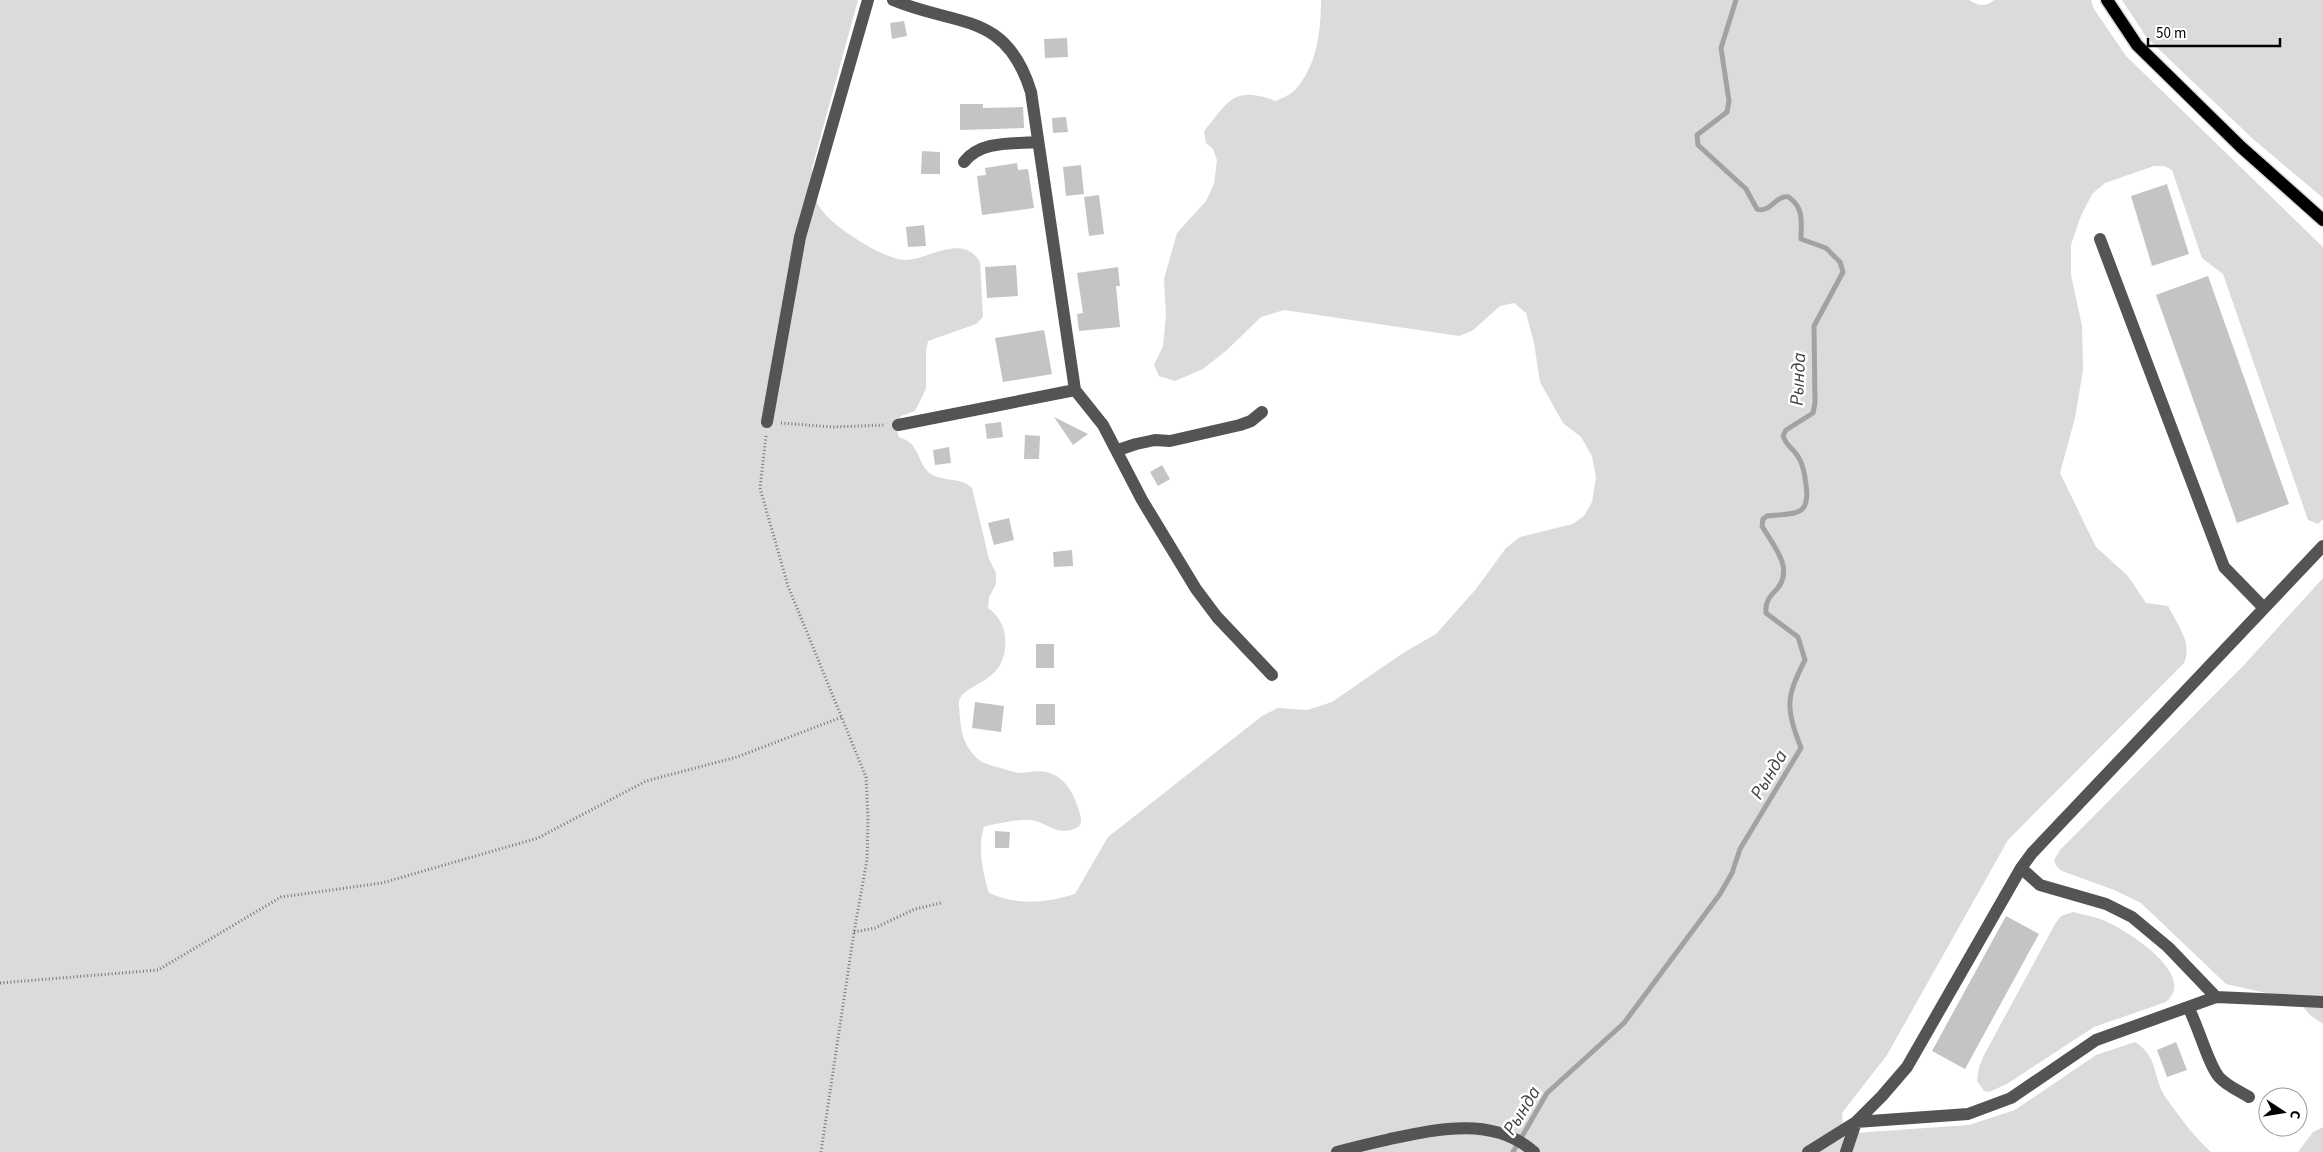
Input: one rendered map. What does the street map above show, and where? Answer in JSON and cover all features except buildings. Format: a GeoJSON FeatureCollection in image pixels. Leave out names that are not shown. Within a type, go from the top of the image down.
{"type":"FeatureCollection","features":[{"type":"Feature","properties":{"kind":"main road"},"geometry":{"type":"LineString","coordinates":[[2107,0],[2136,45],[2241,147],[2323,220]]}},
{"type":"Feature","properties":{"kind":"street"},"geometry":{"type":"LineString","coordinates":[[767,422],[800,237],[868,0]]}},
{"type":"Feature","properties":{"kind":"street"},"geometry":{"type":"LineString","coordinates":[[893,0],[910,7],[977,24],[994,34],[1004,43],[1026,76],[1031,92],[1075,390],[1104,425],[1142,500],[1196,589],[1217,617],[1272,676]]}},
{"type":"Feature","properties":{"kind":"street"},"geometry":{"type":"LineString","coordinates":[[964,162],[980,148],[1038,142]]}},
{"type":"Feature","properties":{"kind":"street"},"geometry":{"type":"LineString","coordinates":[[2100,239],[2224,567],[2264,608]]}},
{"type":"Feature","properties":{"kind":"street"},"geometry":{"type":"LineString","coordinates":[[898,425],[1075,390]]}},
{"type":"Feature","properties":{"kind":"street"},"geometry":{"type":"LineString","coordinates":[[1118,450],[1155,440],[1170,441],[1240,425],[1251,421],[1262,412]]}},
{"type":"Feature","properties":{"kind":"street"},"geometry":{"type":"LineString","coordinates":[[1808,1152],[1856,1122],[1907,1067],[2021,868],[2032,853],[2323,546]]}},
{"type":"Feature","properties":{"kind":"street"},"geometry":{"type":"LineString","coordinates":[[2021,868],[2040,886],[2106,904],[2132,917],[2168,947],[2216,997]]}},
{"type":"Feature","properties":{"kind":"street"},"geometry":{"type":"LineString","coordinates":[[1856,1122],[1968,1114],[2010,1098],[2096,1040],[2189,1009],[2216,997],[2323,1002]]}},
{"type":"Feature","properties":{"kind":"street"},"geometry":{"type":"LineString","coordinates":[[2189,1009],[2215,1072],[2228,1084],[2249,1097]]}},
{"type":"Feature","properties":{"kind":"street"},"geometry":{"type":"LineString","coordinates":[[1846,1152],[1856,1122]]}},
{"type":"Feature","properties":{"kind":"street"},"geometry":{"type":"LineString","coordinates":[[1338,1152],[1442,1128],[1476,1128],[1508,1135],[1531,1149]]}},
{"type":"Feature","properties":{"kind":"path"},"geometry":{"type":"LineString","coordinates":[[821,1152],[854,932],[867,860],[868,818],[866,777],[788,586],[760,488],[767,422],[833,427],[898,425]]}},
{"type":"Feature","properties":{"kind":"path"},"geometry":{"type":"LineString","coordinates":[[0,983],[158,970],[282,897],[382,883],[538,838],[646,781],[737,757],[842,717]]}},
{"type":"Feature","properties":{"kind":"path"},"geometry":{"type":"LineString","coordinates":[[854,932],[875,928],[915,908],[941,903]]}},
{"type":"Feature","properties":{"kind":"shaded area"},"geometry":{"type":"Polygon","coordinates":[[[0,0],[858,0],[812,168],[814,190],[818,205],[836,225],[885,255],[906,260],[955,248],[965,249],[980,262],[983,317],[976,324],[928,341],[926,351],[926,389],[915,411],[901,416],[895,423],[899,437],[912,444],[926,470],[941,478],[963,482],[972,488],[989,559],[996,573],[996,584],[989,597],[988,608],[1002,624],[1005,636],[1004,653],[1000,666],[992,675],[966,692],[961,698],[959,706],[960,722],[965,742],[973,754],[985,763],[1019,773],[1036,771],[1053,774],[1069,788],[1080,814],[1080,825],[1068,831],[1057,830],[1031,820],[1010,821],[984,827],[981,852],[989,893],[1011,900],[1032,902],[1075,894],[1108,837],[1262,716],[1278,708],[1307,710],[1332,702],[1403,653],[1436,634],[1476,589],[1506,548],[1520,537],[1573,524],[1584,516],[1592,502],[1596,477],[1592,456],[1581,437],[1563,423],[1540,382],[1534,343],[1526,313],[1514,303],[1500,306],[1472,331],[1459,336],[1284,310],[1261,317],[1227,350],[1203,369],[1175,381],[1159,376],[1154,365],[1163,346],[1166,315],[1164,279],[1177,233],[1206,201],[1214,184],[1217,160],[1213,149],[1206,143],[1204,131],[1226,104],[1233,99],[1250,95],[1262,96],[1276,101],[1296,89],[1303,80],[1313,58],[1319,35],[1321,0],[1969,0],[1975,4],[1982,5],[1994,0],[2091,0],[2094,9],[2126,56],[2323,247],[2323,519],[2318,524],[2308,520],[2223,274],[2202,258],[2172,170],[2164,166],[2154,166],[2105,183],[2092,194],[2080,218],[2071,245],[2071,275],[2082,326],[2083,370],[2075,418],[2060,473],[2096,547],[2128,576],[2146,603],[2168,606],[2183,634],[2187,648],[2184,663],[2008,840],[1887,1055],[1842,1113],[1843,1129],[1854,1133],[1969,1125],[2015,1110],[2096,1055],[2135,1042],[2143,1048],[2152,1061],[2166,1098],[2181,1119],[2211,1152],[0,1152],[0,0]]]}},
{"type":"Feature","properties":{"kind":"shaded area"},"geometry":{"type":"Polygon","coordinates":[[[2122,0],[2323,0],[2323,198],[2253,139],[2147,38],[2122,0]]]}},
{"type":"Feature","properties":{"kind":"shaded area"},"geometry":{"type":"Polygon","coordinates":[[[2323,578],[2323,1024],[2310,1015],[2297,1000],[2226,984],[2141,903],[2114,890],[2062,871],[2057,867],[2054,860],[2060,850],[2244,665],[2323,578]]]}},
{"type":"Feature","properties":{"kind":"shaded area"},"geometry":{"type":"Polygon","coordinates":[[[2073,912],[2103,920],[2141,943],[2155,954],[2166,967],[2173,979],[2174,991],[2166,1002],[2094,1027],[2007,1084],[1989,1092],[1984,1091],[1977,1081],[1983,1057],[2055,924],[2061,916],[2073,912]]]}},
{"type":"Feature","properties":{"kind":"shaded area"},"geometry":{"type":"Polygon","coordinates":[[[2323,1127],[2323,1152],[2298,1152],[2313,1132],[2323,1127]]]}},
{"type":"Feature","properties":{"kind":"waterway","name":"Рында"},"geometry":{"type":"LineString","coordinates":[[1513,1152],[1547,1093],[1624,1023],[1720,894],[1732,873],[1740,849],[1801,748],[1792,723],[1790,704],[1791,694],[1798,673],[1805,660],[1798,637],[1766,613],[1768,600],[1782,581],[1784,573],[1780,556],[1762,526],[1763,519],[1767,516],[1792,514],[1803,509],[1806,503],[1806,485],[1802,465],[1783,436],[1786,430],[1813,413],[1815,403],[1814,326],[1843,272],[1840,262],[1826,248],[1801,239],[1800,212],[1790,198],[1780,198],[1765,209],[1757,209],[1746,189],[1698,145],[1697,135],[1727,112],[1729,101],[1721,48],[1736,0]]}}]}
